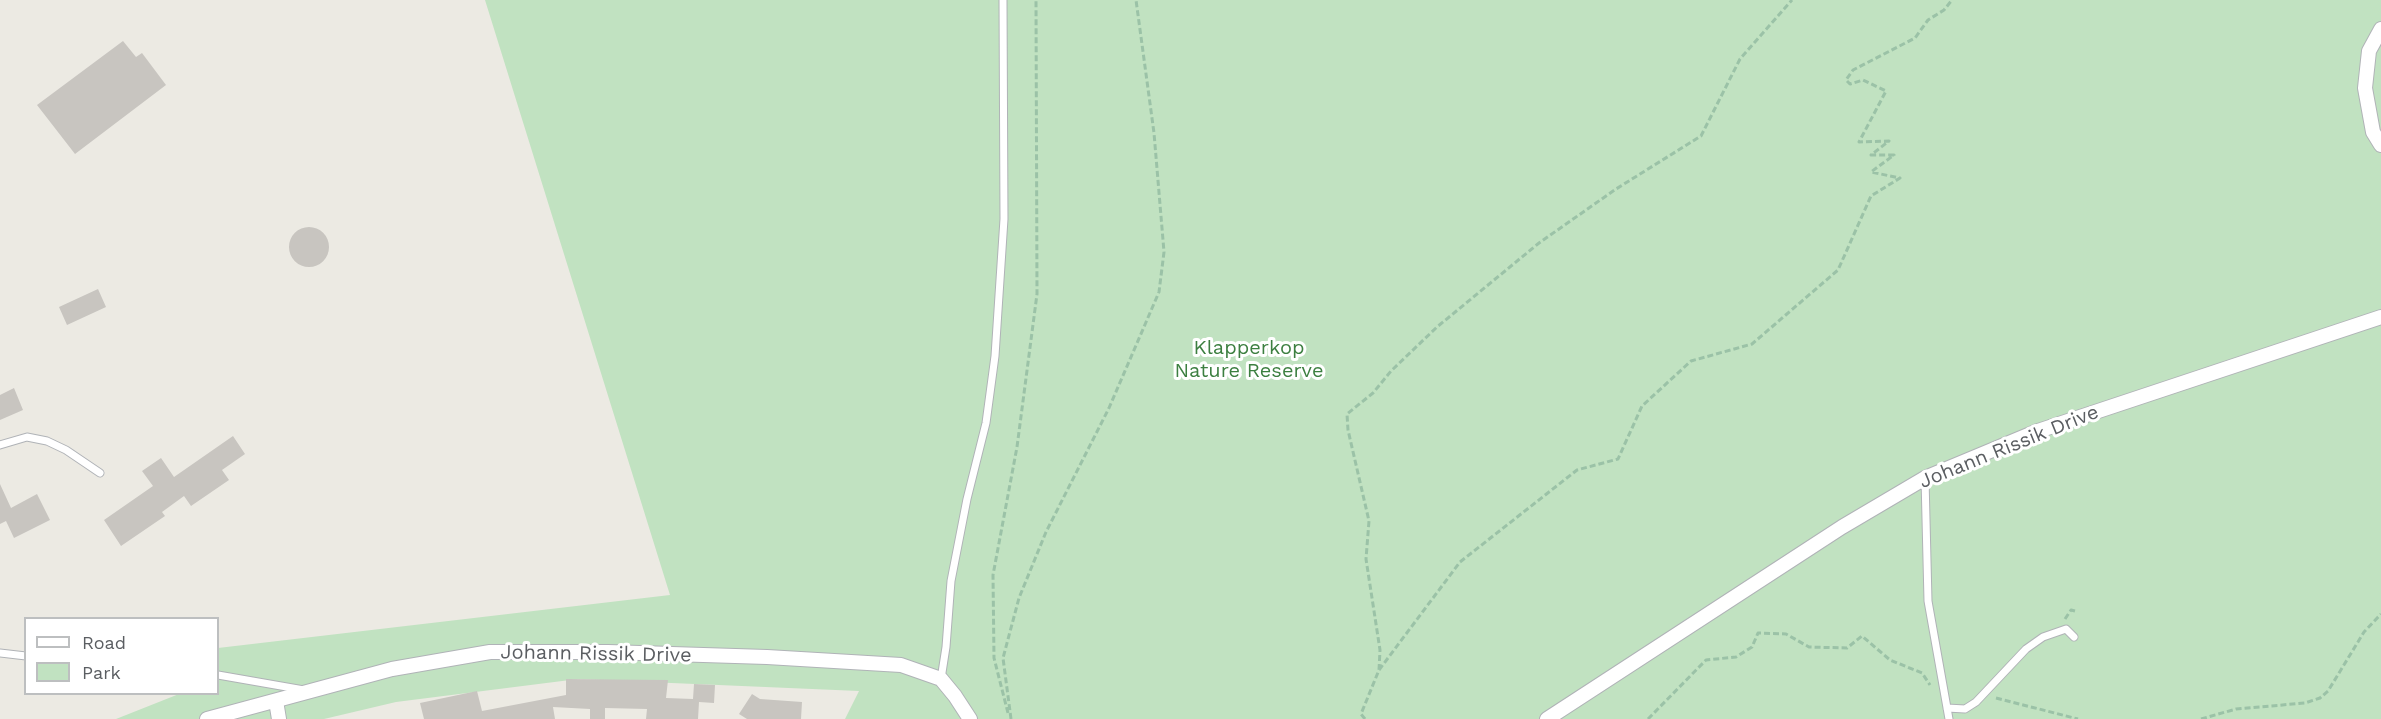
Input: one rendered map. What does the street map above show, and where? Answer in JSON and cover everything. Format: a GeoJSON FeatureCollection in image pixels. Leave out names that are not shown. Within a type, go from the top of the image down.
{"type":"FeatureCollection","features":[{"type":"Feature","properties":{"kind":"street"},"geometry":{"type":"LineString","coordinates":[[2381,28],[2369,51],[2365,88],[2366,105],[2373,132],[2381,145]]}},
{"type":"Feature","properties":{"kind":"street","name":"Johann Rissik Drive"},"geometry":{"type":"LineString","coordinates":[[1547,719],[1842,527],[1924,478],[2038,430],[2381,317]]}},
{"type":"Feature","properties":{"kind":"street","name":"Johann Rissik Drive"},"geometry":{"type":"LineString","coordinates":[[207,719],[392,669],[490,652],[631,653],[879,663],[901,665],[941,679]]}},
{"type":"Feature","properties":{"kind":"street"},"geometry":{"type":"LineString","coordinates":[[941,679],[970,719]]}},
{"type":"Feature","properties":{"kind":"street"},"geometry":{"type":"LineString","coordinates":[[276,701],[279,719]]}},
{"type":"Feature","properties":{"kind":"lane"},"geometry":{"type":"LineString","coordinates":[[941,679],[951,581],[967,499],[986,423],[995,356],[1004,219],[1003,0]]}},
{"type":"Feature","properties":{"kind":"lane"},"geometry":{"type":"LineString","coordinates":[[0,446],[27,437],[47,441],[100,473]]}},
{"type":"Feature","properties":{"kind":"lane"},"geometry":{"type":"LineString","coordinates":[[1924,478],[1928,601],[1949,719]]}},
{"type":"Feature","properties":{"kind":"lane"},"geometry":{"type":"LineString","coordinates":[[1947,708],[1965,709],[2026,649],[2043,637],[2066,629],[2074,637]]}},
{"type":"Feature","properties":{"kind":"lane"},"geometry":{"type":"LineString","coordinates":[[0,653],[24,656]]}},
{"type":"Feature","properties":{"kind":"lane"},"geometry":{"type":"LineString","coordinates":[[219,675],[311,691]]}},
{"type":"Feature","properties":{"kind":"path"},"geometry":{"type":"LineString","coordinates":[[1010,719],[994,658],[993,575],[1017,447],[1037,294],[1036,0]]}},
{"type":"Feature","properties":{"kind":"path"},"geometry":{"type":"LineString","coordinates":[[1010,719],[1003,658],[1019,598],[1046,532],[1110,408],[1159,292],[1164,252],[1154,133],[1136,0]]}},
{"type":"Feature","properties":{"kind":"path"},"geometry":{"type":"LineString","coordinates":[[1379,670],[1380,650],[1366,559],[1369,521],[1348,430],[1347,414],[1373,393],[1391,371],[1437,327],[1539,243],[1616,189],[1701,136],[1740,59],[1792,0]]}},
{"type":"Feature","properties":{"kind":"path"},"geometry":{"type":"LineString","coordinates":[[1365,719],[1361,714],[1379,670],[1460,562],[1577,470],[1618,459],[1642,406],[1691,361],[1752,344],[1838,270],[1871,196],[1900,178],[1871,172],[1894,155],[1871,155],[1889,141],[1859,142],[1886,91],[1863,80],[1850,84],[1846,80],[1853,70],[1915,38],[1928,20],[1944,10],[1952,0]]}},
{"type":"Feature","properties":{"kind":"path"},"geometry":{"type":"LineString","coordinates":[[2201,719],[2236,709],[2305,703],[2320,698],[2328,691],[2364,632],[2381,614]]}},
{"type":"Feature","properties":{"kind":"path"},"geometry":{"type":"LineString","coordinates":[[1648,719],[1707,660],[1736,657],[1752,647],[1758,633],[1786,634],[1809,647],[1847,648],[1862,636],[1890,660],[1922,673],[1947,708]]}},
{"type":"Feature","properties":{"kind":"path"},"geometry":{"type":"LineString","coordinates":[[1982,694],[2078,719]]}},
{"type":"Feature","properties":{"kind":"green space","name":"Klapperkop Nature Reserve"},"geometry":{"type":"Polygon","coordinates":[[[485,0],[2381,0],[2381,719],[845,719],[859,691],[578,679],[396,702],[324,719],[116,719],[176,695],[219,695],[219,648],[670,595],[485,0]]]}},
{"type":"Feature","properties":{"kind":"building"},"geometry":{"type":"Polygon","coordinates":[[[123,41],[136,57],[142,53],[166,85],[75,154],[37,105],[123,41]]]}},
{"type":"Feature","properties":{"kind":"building"},"geometry":{"type":"Polygon","coordinates":[[[309,227],[317,228],[323,233],[328,239],[328,255],[323,261],[317,266],[309,267],[301,266],[295,261],[290,255],[289,247],[290,239],[295,233],[301,228],[309,227]]]}},
{"type":"Feature","properties":{"kind":"building"},"geometry":{"type":"Polygon","coordinates":[[[98,289],[106,307],[67,325],[59,307],[98,289]]]}},
{"type":"Feature","properties":{"kind":"building"},"geometry":{"type":"Polygon","coordinates":[[[14,388],[23,410],[0,420],[0,395],[14,388]]]}},
{"type":"Feature","properties":{"kind":"building"},"geometry":{"type":"Polygon","coordinates":[[[233,436],[245,454],[222,470],[229,480],[191,506],[184,496],[162,512],[165,516],[121,546],[104,520],[153,486],[142,471],[161,458],[174,477],[233,436]]]}},
{"type":"Feature","properties":{"kind":"building"},"geometry":{"type":"Polygon","coordinates":[[[0,484],[11,508],[37,494],[50,520],[14,538],[6,521],[0,524],[0,484]]]}},
{"type":"Feature","properties":{"kind":"building"},"geometry":{"type":"Polygon","coordinates":[[[566,679],[668,680],[666,698],[693,699],[694,684],[715,685],[714,703],[699,702],[698,719],[646,719],[647,709],[605,708],[605,719],[590,719],[590,709],[553,707],[555,719],[424,719],[420,703],[477,691],[482,711],[566,695],[566,679]]]}},
{"type":"Feature","properties":{"kind":"building"},"geometry":{"type":"Polygon","coordinates":[[[752,694],[760,699],[802,702],[801,719],[747,719],[739,714],[752,694]]]}}]}
